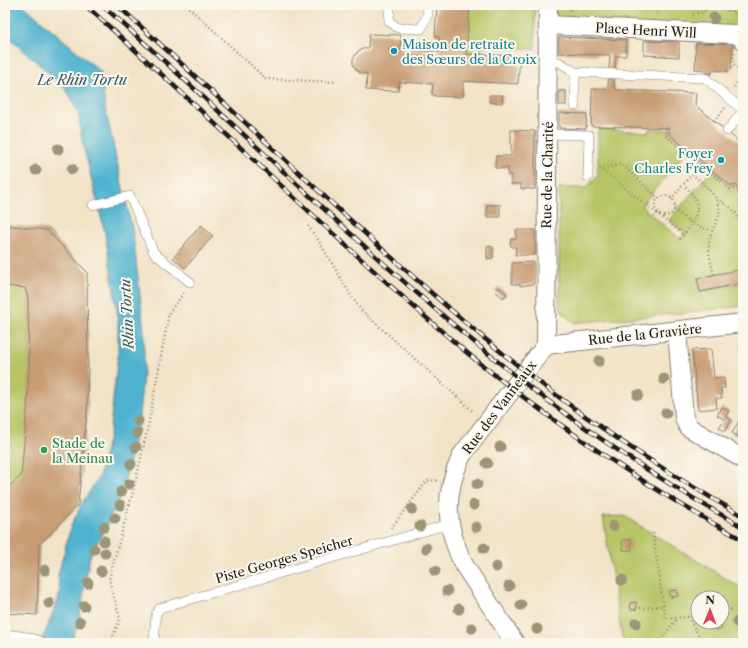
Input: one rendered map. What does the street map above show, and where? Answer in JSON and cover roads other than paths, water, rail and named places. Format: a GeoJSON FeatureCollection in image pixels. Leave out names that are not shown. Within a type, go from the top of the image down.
{"type":"FeatureCollection","features":[{"type":"Feature","properties":{"kind":"street","name":"Rue de la Charité"},"geometry":{"type":"LineString","coordinates":[[546,345],[548,5]]}},
{"type":"Feature","properties":{"kind":"street","name":"Place Henri Will"},"geometry":{"type":"LineString","coordinates":[[548,25],[733,34],[738,35],[738,46]]}},
{"type":"Feature","properties":{"kind":"street","name":"Rue de la Gravière"},"geometry":{"type":"LineString","coordinates":[[546,345],[743,323]]}},
{"type":"Feature","properties":{"kind":"street"},"geometry":{"type":"LineString","coordinates":[[677,331],[684,418],[688,427],[743,459]]}},
{"type":"Feature","properties":{"kind":"street","name":"Rue des Vanneaux"},"geometry":{"type":"LineString","coordinates":[[515,643],[464,565],[453,540],[449,524],[449,495],[454,474],[462,455],[546,345]]}},
{"type":"Feature","properties":{"kind":"lane"},"geometry":{"type":"LineString","coordinates":[[390,5],[389,21],[398,28],[420,29],[428,14],[427,5]]}},
{"type":"Feature","properties":{"kind":"lane"},"geometry":{"type":"LineString","coordinates":[[548,61],[559,62],[575,72],[705,78],[743,111],[727,131]]}},
{"type":"Feature","properties":{"kind":"lane"},"geometry":{"type":"LineString","coordinates":[[575,72],[575,106]]}},
{"type":"Feature","properties":{"kind":"lane"},"geometry":{"type":"LineString","coordinates":[[547,134],[589,135],[588,177]]}},
{"type":"Feature","properties":{"kind":"lane"},"geometry":{"type":"LineString","coordinates":[[92,206],[130,196],[154,253],[190,282]]}},
{"type":"Feature","properties":{"kind":"lane","name":"Piste Georges Speicher"},"geometry":{"type":"LineString","coordinates":[[154,643],[156,614],[160,608],[449,524]]}},
{"type":"Feature","properties":{"kind":"lane"},"geometry":{"type":"LineString","coordinates":[[5,635],[17,635],[40,641]]}},
{"type":"Feature","properties":{"kind":"water","name":"Le Rhin Tortu"},"geometry":{"type":"Polygon","coordinates":[[[5,5],[23,5],[101,72],[105,108],[133,233],[144,332],[144,364],[139,416],[130,461],[122,491],[109,521],[90,556],[79,621],[71,643],[38,643],[45,633],[60,594],[58,575],[71,526],[82,503],[99,477],[109,436],[118,353],[118,317],[105,233],[82,141],[78,113],[69,94],[59,82],[5,34],[5,5]]]}},
{"type":"Feature","properties":{"kind":"railway"},"geometry":{"type":"LineString","coordinates":[[85,5],[150,63],[308,211],[471,356],[569,431],[672,499],[743,540]]}},
{"type":"Feature","properties":{"kind":"railway"},"geometry":{"type":"LineString","coordinates":[[102,5],[156,53],[314,200],[475,343],[531,388],[608,444],[688,495],[743,527]]}},
{"type":"Feature","properties":{"kind":"railway"},"geometry":{"type":"LineString","coordinates":[[117,5],[348,218],[442,302],[514,363],[613,436],[664,469],[743,516]]}},
{"type":"Feature","properties":{"kind":"place","name":"Maison de retraite des Sœurs de la Croix"},"geometry":{"type":"Point","coordinates":[394,51]}},
{"type":"Feature","properties":{"kind":"place","name":"Foyer Charles Frey"},"geometry":{"type":"Point","coordinates":[721,160]}},
{"type":"Feature","properties":{"kind":"place","name":"Stade de la Meinau"},"geometry":{"type":"Point","coordinates":[44,450]}},
{"type":"Feature","properties":{"kind":"water label","name":"Rhin Tortu"},"geometry":{"type":"Point","coordinates":[127,314]}}]}
